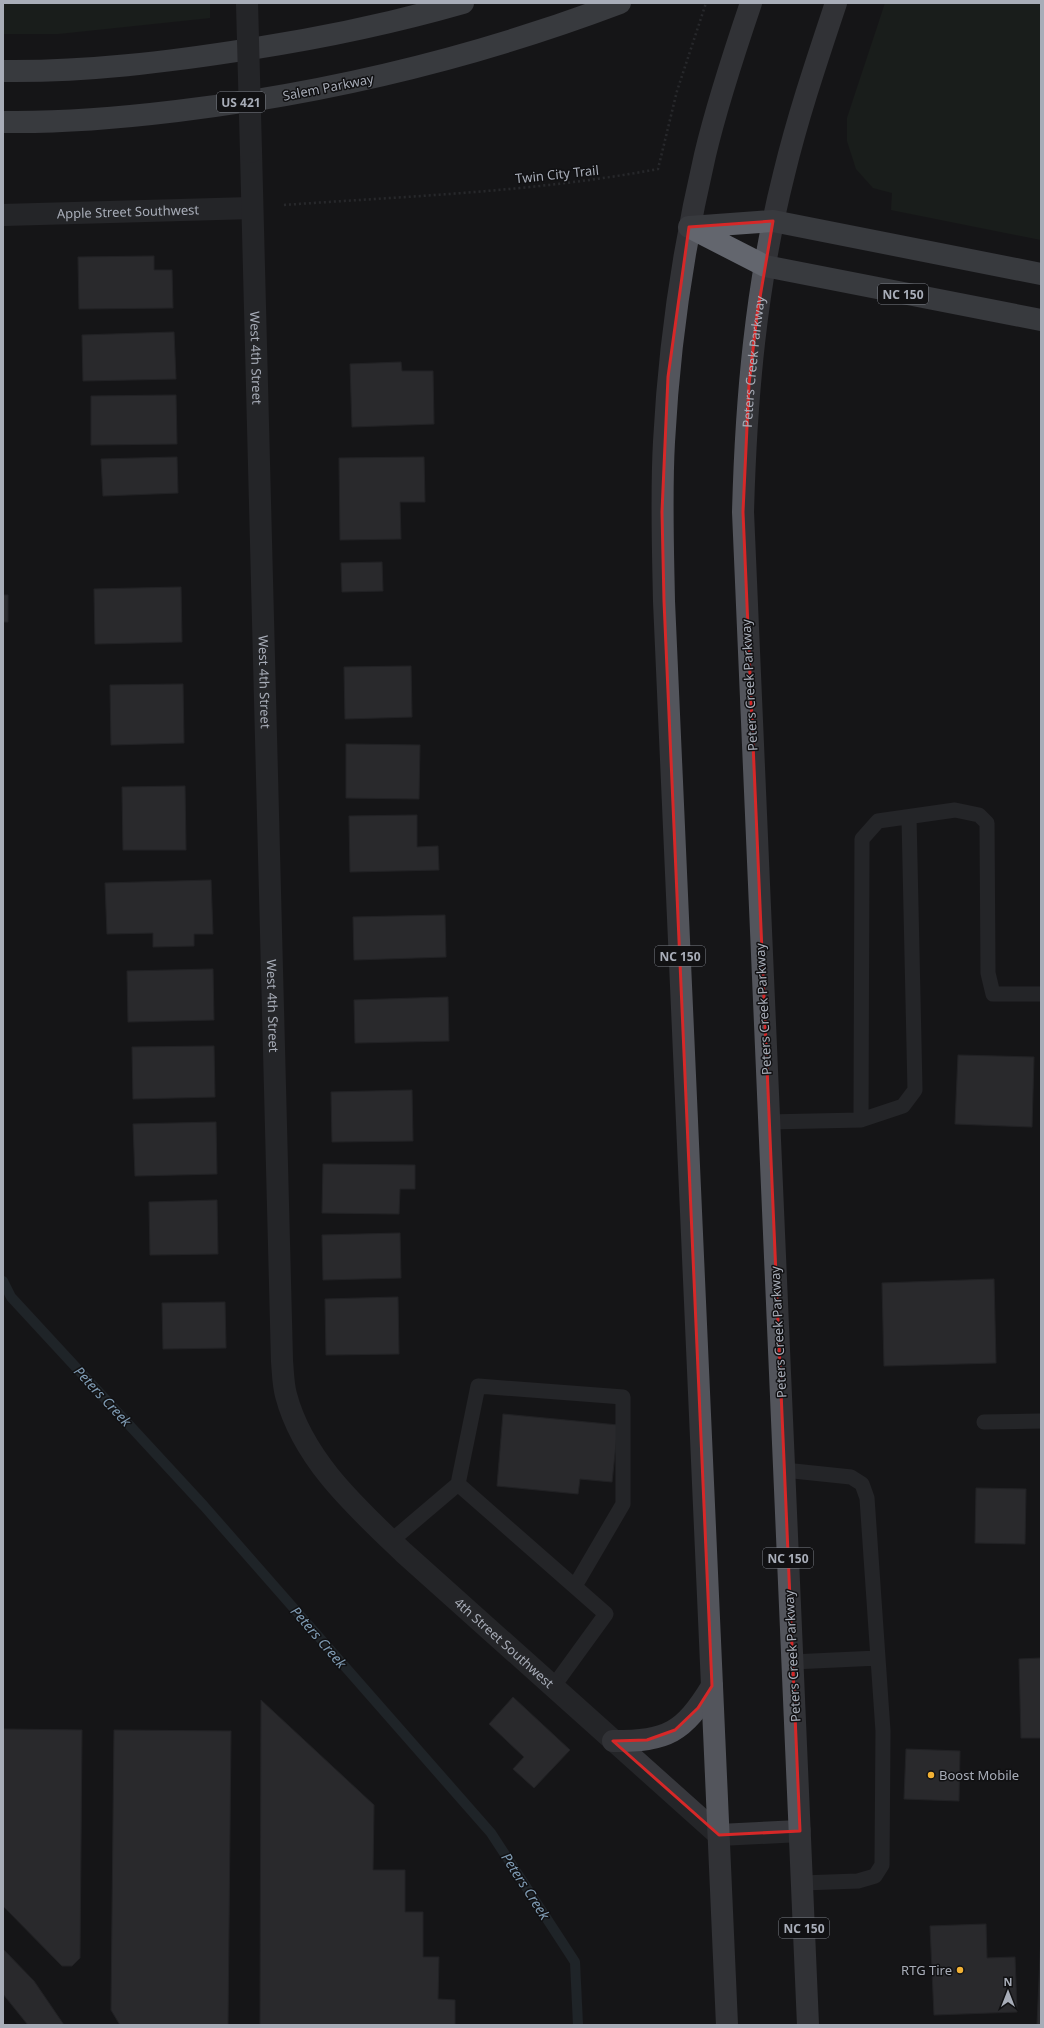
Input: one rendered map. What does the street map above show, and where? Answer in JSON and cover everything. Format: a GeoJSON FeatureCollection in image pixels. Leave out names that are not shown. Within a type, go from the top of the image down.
{"type":"FeatureCollection","features":[{"type":"Feature","properties":{"kind":"highway"},"geometry":{"type":"LineString","coordinates":[[3,71],[117,66],[204,57],[378,25],[463,3]]}},
{"type":"Feature","properties":{"kind":"highway","name":"Salem Parkway"},"geometry":{"type":"LineString","coordinates":[[3,122],[122,117],[211,107],[301,93],[390,75],[475,52],[560,25],[620,3]]}},
{"type":"Feature","properties":{"kind":"highway"},"geometry":{"type":"LineString","coordinates":[[689,227],[773,221],[1041,274]]}},
{"type":"Feature","properties":{"kind":"highway"},"geometry":{"type":"LineString","coordinates":[[689,227],[765,266]]}},
{"type":"Feature","properties":{"kind":"highway","name":"NC 150"},"geometry":{"type":"LineString","coordinates":[[765,266],[1041,320]]}},
{"type":"Feature","properties":{"kind":"main road","name":"NC 150"},"geometry":{"type":"LineString","coordinates":[[727,2025],[664,601],[662,512],[668,377],[676,304],[689,227],[705,154],[725,80],[751,3]]}},
{"type":"Feature","properties":{"kind":"main road","name":"Peters Creek Parkway"},"geometry":{"type":"LineString","coordinates":[[808,2025],[768,1122],[743,512],[744,447],[749,384],[757,315],[773,221],[803,103],[836,3]]}},
{"type":"Feature","properties":{"kind":"main road"},"geometry":{"type":"LineString","coordinates":[[613,1741],[647,1740],[662,1737],[675,1730],[688,1721],[712,1686]]}},
{"type":"Feature","properties":{"kind":"street","name":"West 4th Street"},"geometry":{"type":"LineString","coordinates":[[247,3],[282,1361]]}},
{"type":"Feature","properties":{"kind":"street","name":"Apple Street Southwest"},"geometry":{"type":"LineString","coordinates":[[3,215],[252,208]]}},
{"type":"Feature","properties":{"kind":"street","name":"4th Street Southwest"},"geometry":{"type":"LineString","coordinates":[[282,1361],[286,1394],[297,1426],[314,1457],[338,1487],[391,1541],[719,1835]]}},
{"type":"Feature","properties":{"kind":"street"},"geometry":{"type":"LineString","coordinates":[[719,1835],[800,1832]]}},
{"type":"Feature","properties":{"kind":"lane"},"geometry":{"type":"LineString","coordinates":[[861,1120],[862,839],[878,821],[955,810],[978,815],[987,823],[988,973],[993,994],[1041,994]]}},
{"type":"Feature","properties":{"kind":"lane"},"geometry":{"type":"LineString","coordinates":[[768,1122],[861,1120],[904,1106],[915,1090],[909,817]]}},
{"type":"Feature","properties":{"kind":"lane"},"geometry":{"type":"LineString","coordinates":[[391,1541],[458,1484],[478,1386],[623,1398],[623,1504],[575,1586]]}},
{"type":"Feature","properties":{"kind":"lane"},"geometry":{"type":"LineString","coordinates":[[984,1422],[1041,1421]]}},
{"type":"Feature","properties":{"kind":"lane"},"geometry":{"type":"LineString","coordinates":[[784,1470],[851,1477],[862,1484],[867,1498],[883,1731],[882,1865],[875,1876],[858,1881],[802,1884]]}},
{"type":"Feature","properties":{"kind":"lane"},"geometry":{"type":"LineString","coordinates":[[458,1484],[606,1614],[553,1687]]}},
{"type":"Feature","properties":{"kind":"lane"},"geometry":{"type":"LineString","coordinates":[[792,1662],[878,1658]]}},
{"type":"Feature","properties":{"kind":"path","name":"Twin City Trail"},"geometry":{"type":"LineString","coordinates":[[284,206],[529,187],[576,182],[658,169],[677,90],[706,3]]}},
{"type":"Feature","properties":{"kind":"highlighted area"},"geometry":{"type":"Polygon","coordinates":[[[773,221],[757,315],[749,384],[743,512],[800,1831],[719,1835],[613,1741],[647,1740],[675,1730],[698,1708],[712,1686],[664,601],[662,512],[668,377],[689,227],[773,221]]]}},
{"type":"Feature","properties":{"kind":"shaded area"},"geometry":{"type":"Polygon","coordinates":[[[3,3],[210,3],[210,18],[58,34],[3,34],[3,3]]]}},
{"type":"Feature","properties":{"kind":"shaded area"},"geometry":{"type":"Polygon","coordinates":[[[885,3],[1041,3],[1041,240],[891,210],[892,193],[873,188],[856,169],[847,141],[847,118],[885,3]]]}},
{"type":"Feature","properties":{"kind":"building"},"geometry":{"type":"Polygon","coordinates":[[[154,256],[154,270],[172,270],[173,308],[79,309],[78,257],[154,256]]]}},
{"type":"Feature","properties":{"kind":"building"},"geometry":{"type":"Polygon","coordinates":[[[174,332],[176,379],[83,381],[82,335],[174,332]]]}},
{"type":"Feature","properties":{"kind":"building"},"geometry":{"type":"Polygon","coordinates":[[[401,362],[402,371],[433,371],[434,424],[352,427],[350,364],[401,362]]]}},
{"type":"Feature","properties":{"kind":"building"},"geometry":{"type":"Polygon","coordinates":[[[176,395],[177,444],[91,445],[91,396],[176,395]]]}},
{"type":"Feature","properties":{"kind":"building"},"geometry":{"type":"Polygon","coordinates":[[[177,457],[178,493],[103,496],[101,459],[177,457]]]}},
{"type":"Feature","properties":{"kind":"building"},"geometry":{"type":"Polygon","coordinates":[[[424,457],[425,502],[400,502],[401,539],[340,540],[339,458],[424,457]]]}},
{"type":"Feature","properties":{"kind":"building"},"geometry":{"type":"Polygon","coordinates":[[[382,562],[383,591],[342,592],[341,563],[382,562]]]}},
{"type":"Feature","properties":{"kind":"building"},"geometry":{"type":"Polygon","coordinates":[[[181,587],[182,642],[95,644],[94,589],[181,587]]]}},
{"type":"Feature","properties":{"kind":"building"},"geometry":{"type":"Polygon","coordinates":[[[3,595],[8,595],[8,622],[3,622],[3,595]]]}},
{"type":"Feature","properties":{"kind":"building"},"geometry":{"type":"Polygon","coordinates":[[[411,666],[412,717],[345,719],[344,667],[411,666]]]}},
{"type":"Feature","properties":{"kind":"building"},"geometry":{"type":"Polygon","coordinates":[[[183,684],[184,743],[111,745],[110,685],[183,684]]]}},
{"type":"Feature","properties":{"kind":"building"},"geometry":{"type":"Polygon","coordinates":[[[346,744],[420,745],[419,799],[346,798],[346,744]]]}},
{"type":"Feature","properties":{"kind":"building"},"geometry":{"type":"Polygon","coordinates":[[[185,786],[186,850],[123,850],[122,787],[185,786]]]}},
{"type":"Feature","properties":{"kind":"building"},"geometry":{"type":"Polygon","coordinates":[[[417,815],[417,847],[438,846],[439,870],[350,872],[349,816],[417,815]]]}},
{"type":"Feature","properties":{"kind":"building"},"geometry":{"type":"Polygon","coordinates":[[[211,880],[213,934],[194,934],[194,946],[153,947],[153,933],[107,934],[105,883],[211,880]]]}},
{"type":"Feature","properties":{"kind":"building"},"geometry":{"type":"Polygon","coordinates":[[[445,915],[446,957],[354,960],[353,917],[445,915]]]}},
{"type":"Feature","properties":{"kind":"building"},"geometry":{"type":"Polygon","coordinates":[[[213,969],[214,1020],[128,1022],[127,971],[213,969]]]}},
{"type":"Feature","properties":{"kind":"building"},"geometry":{"type":"Polygon","coordinates":[[[448,997],[449,1041],[355,1043],[354,1000],[448,997]]]}},
{"type":"Feature","properties":{"kind":"building"},"geometry":{"type":"Polygon","coordinates":[[[214,1046],[215,1097],[133,1099],[132,1047],[214,1046]]]}},
{"type":"Feature","properties":{"kind":"building"},"geometry":{"type":"Polygon","coordinates":[[[958,1055],[1034,1057],[1032,1127],[955,1124],[958,1055]]]}},
{"type":"Feature","properties":{"kind":"building"},"geometry":{"type":"Polygon","coordinates":[[[412,1090],[413,1141],[332,1142],[331,1092],[412,1090]]]}},
{"type":"Feature","properties":{"kind":"building"},"geometry":{"type":"Polygon","coordinates":[[[216,1122],[217,1174],[135,1176],[133,1124],[216,1122]]]}},
{"type":"Feature","properties":{"kind":"building"},"geometry":{"type":"Polygon","coordinates":[[[323,1164],[415,1165],[415,1189],[400,1189],[399,1214],[322,1213],[323,1164]]]}},
{"type":"Feature","properties":{"kind":"building"},"geometry":{"type":"Polygon","coordinates":[[[217,1200],[218,1254],[150,1255],[149,1202],[217,1200]]]}},
{"type":"Feature","properties":{"kind":"building"},"geometry":{"type":"Polygon","coordinates":[[[400,1233],[401,1278],[323,1280],[322,1235],[400,1233]]]}},
{"type":"Feature","properties":{"kind":"building"},"geometry":{"type":"Polygon","coordinates":[[[994,1279],[996,1363],[884,1366],[882,1283],[994,1279]]]}},
{"type":"Feature","properties":{"kind":"building"},"geometry":{"type":"Polygon","coordinates":[[[398,1297],[399,1354],[326,1355],[325,1299],[398,1297]]]}},
{"type":"Feature","properties":{"kind":"building"},"geometry":{"type":"Polygon","coordinates":[[[225,1302],[226,1348],[163,1349],[162,1303],[225,1302]]]}},
{"type":"Feature","properties":{"kind":"building"},"geometry":{"type":"Polygon","coordinates":[[[503,1414],[618,1425],[612,1482],[580,1479],[578,1494],[497,1486],[503,1414]]]}},
{"type":"Feature","properties":{"kind":"building"},"geometry":{"type":"Polygon","coordinates":[[[976,1488],[1026,1489],[1025,1544],[975,1543],[976,1488]]]}},
{"type":"Feature","properties":{"kind":"building"},"geometry":{"type":"Polygon","coordinates":[[[1041,1658],[1041,1738],[1021,1738],[1019,1659],[1041,1658]]]}},
{"type":"Feature","properties":{"kind":"building"},"geometry":{"type":"Polygon","coordinates":[[[513,1697],[570,1750],[534,1788],[513,1769],[524,1757],[489,1724],[513,1697]]]}},
{"type":"Feature","properties":{"kind":"building"},"geometry":{"type":"Polygon","coordinates":[[[261,1700],[374,1805],[373,1870],[405,1870],[405,1912],[423,1912],[423,1957],[439,1957],[438,1999],[455,2000],[455,2025],[260,2025],[261,1700]]]}},
{"type":"Feature","properties":{"kind":"building"},"geometry":{"type":"Polygon","coordinates":[[[3,1729],[82,1730],[80,1958],[72,1966],[62,1966],[3,1906],[3,1729]]]}},
{"type":"Feature","properties":{"kind":"building"},"geometry":{"type":"Polygon","coordinates":[[[114,1730],[231,1731],[228,2025],[120,2025],[111,2010],[114,1730]]]}},
{"type":"Feature","properties":{"kind":"building"},"geometry":{"type":"Polygon","coordinates":[[[906,1749],[960,1751],[959,1801],[904,1799],[906,1749]]]}},
{"type":"Feature","properties":{"kind":"building"},"geometry":{"type":"Polygon","coordinates":[[[986,1924],[987,1958],[1015,1957],[1017,2012],[934,2015],[930,1926],[986,1924]]]}},
{"type":"Feature","properties":{"kind":"building"},"geometry":{"type":"Polygon","coordinates":[[[1041,1935],[1041,2025],[1037,2025],[1041,1935]]]}},
{"type":"Feature","properties":{"kind":"building"},"geometry":{"type":"Polygon","coordinates":[[[3,1949],[34,1981],[64,2025],[28,2025],[3,1994],[3,1949]]]}},
{"type":"Feature","properties":{"kind":"waterway","name":"Peters Creek"},"geometry":{"type":"LineString","coordinates":[[3,1281],[11,1297],[204,1506],[491,1833],[575,1962],[578,2025]]}},
{"type":"Feature","properties":{"kind":"place","name":"Boost Mobile"},"geometry":{"type":"Point","coordinates":[931,1775]}},
{"type":"Feature","properties":{"kind":"place","name":"RTG Tire"},"geometry":{"type":"Point","coordinates":[960,1970]}}]}
